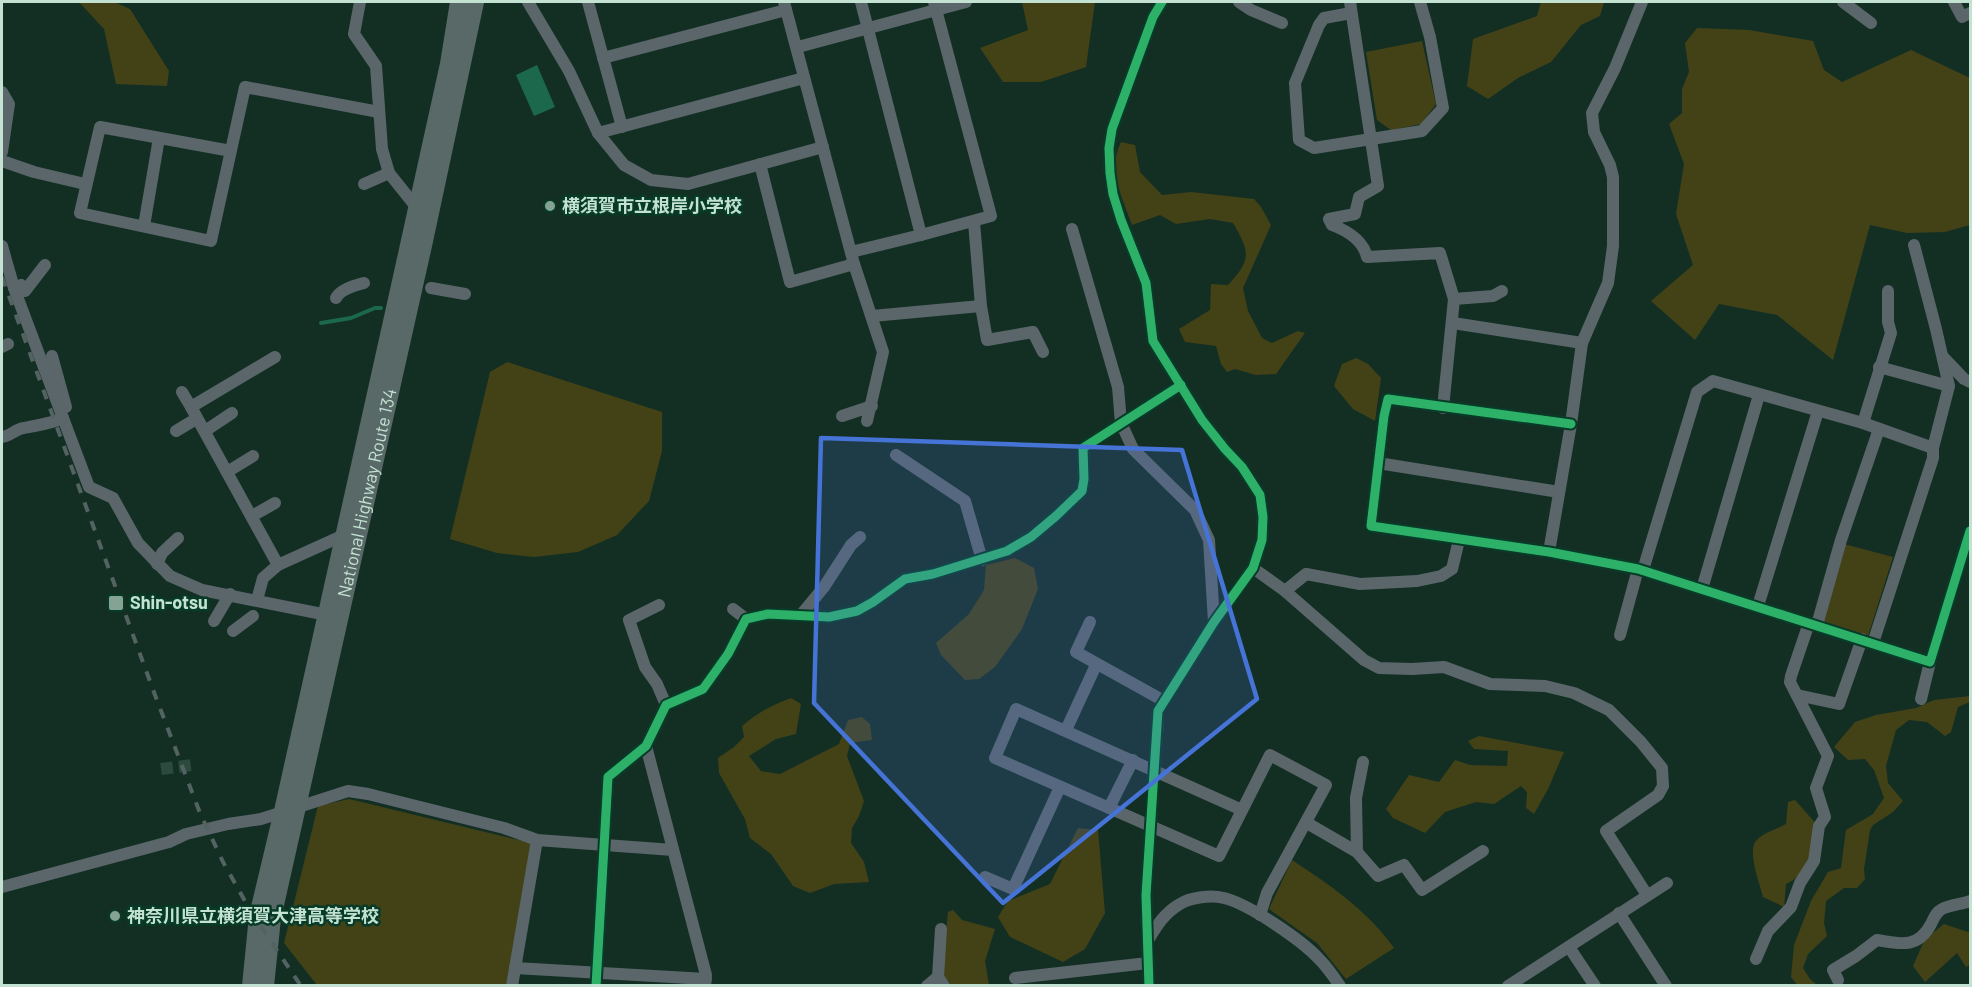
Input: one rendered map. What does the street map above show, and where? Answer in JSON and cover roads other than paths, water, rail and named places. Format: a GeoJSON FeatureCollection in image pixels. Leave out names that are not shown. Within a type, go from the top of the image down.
{"type":"FeatureCollection","features":[{"type":"Feature","properties":{"kind":"highway","name":"National Highway Route 134"},"geometry":{"type":"LineString","coordinates":[[265,986],[272,918],[327,615],[449,64],[459,2]]}},
{"type":"Feature","properties":{"kind":"highway","name":"National Highway Route 134"},"geometry":{"type":"LineString","coordinates":[[251,986],[258,916],[291,809],[424,242],[475,2]]}},
{"type":"Feature","properties":{"kind":"street"},"geometry":{"type":"LineString","coordinates":[[360,2],[354,34],[375,66],[382,149],[389,173],[417,207]]}},
{"type":"Feature","properties":{"kind":"street"},"geometry":{"type":"LineString","coordinates":[[528,2],[569,71],[598,133],[624,165],[651,180],[688,184],[823,147]]}},
{"type":"Feature","properties":{"kind":"street"},"geometry":{"type":"LineString","coordinates":[[588,2],[622,127]]}},
{"type":"Feature","properties":{"kind":"street"},"geometry":{"type":"LineString","coordinates":[[861,2],[921,235]]}},
{"type":"Feature","properties":{"kind":"street"},"geometry":{"type":"LineString","coordinates":[[798,47],[869,29],[936,6],[966,2]]}},
{"type":"Feature","properties":{"kind":"street"},"geometry":{"type":"LineString","coordinates":[[1157,735],[1158,711],[1214,622],[1253,568],[1262,540],[1263,516],[1260,495],[1242,467],[1224,449],[1202,420],[1153,340],[1146,284],[1121,220],[1110,173],[1108,148],[1112,129],[1153,17],[1162,2]]}},
{"type":"Feature","properties":{"kind":"street"},"geometry":{"type":"LineString","coordinates":[[1239,2],[1281,23]]}},
{"type":"Feature","properties":{"kind":"street"},"geometry":{"type":"LineString","coordinates":[[1420,2],[1430,37],[1443,108],[1422,131],[1372,140],[1314,148],[1299,140],[1294,91],[1299,74],[1324,18],[1350,7],[1372,140],[1378,186],[1359,197],[1354,214],[1329,219],[1332,225],[1347,231],[1364,247],[1367,257],[1440,253],[1454,299],[1443,408]]}},
{"type":"Feature","properties":{"kind":"street"},"geometry":{"type":"LineString","coordinates":[[1549,552],[1582,343],[1608,283],[1614,225],[1613,177],[1610,165],[1594,132],[1592,113],[1615,68],[1642,2]]}},
{"type":"Feature","properties":{"kind":"street"},"geometry":{"type":"LineString","coordinates":[[1843,2],[1871,23]]}},
{"type":"Feature","properties":{"kind":"street"},"geometry":{"type":"LineString","coordinates":[[1954,2],[1962,17],[1971,13]]}},
{"type":"Feature","properties":{"kind":"street"},"geometry":{"type":"LineString","coordinates":[[603,58],[785,6],[798,47],[804,78],[853,258],[883,352],[867,421]]}},
{"type":"Feature","properties":{"kind":"street"},"geometry":{"type":"LineString","coordinates":[[760,164],[790,282],[921,235],[991,216],[936,6]]}},
{"type":"Feature","properties":{"kind":"street"},"geometry":{"type":"LineString","coordinates":[[598,133],[804,78]]}},
{"type":"Feature","properties":{"kind":"street"},"geometry":{"type":"LineString","coordinates":[[231,151],[100,127],[80,213],[211,240],[231,151],[245,87],[379,112]]}},
{"type":"Feature","properties":{"kind":"street"},"geometry":{"type":"LineString","coordinates":[[2,92],[9,104],[2,152]]}},
{"type":"Feature","properties":{"kind":"street"},"geometry":{"type":"LineString","coordinates":[[144,226],[159,138]]}},
{"type":"Feature","properties":{"kind":"street"},"geometry":{"type":"LineString","coordinates":[[2,160],[34,172],[85,184]]}},
{"type":"Feature","properties":{"kind":"street"},"geometry":{"type":"LineString","coordinates":[[364,184],[389,173]]}},
{"type":"Feature","properties":{"kind":"street"},"geometry":{"type":"LineString","coordinates":[[974,222],[981,306],[987,340],[1033,332],[1043,352]]}},
{"type":"Feature","properties":{"kind":"street"},"geometry":{"type":"LineString","coordinates":[[1072,229],[1118,387],[1121,423],[1133,449],[1195,510],[1209,540],[1214,622]]}},
{"type":"Feature","properties":{"kind":"street"},"geometry":{"type":"LineString","coordinates":[[1797,695],[1839,704],[1868,641],[1933,458],[1933,448],[1949,386],[1914,245]]}},
{"type":"Feature","properties":{"kind":"street"},"geometry":{"type":"LineString","coordinates":[[2,246],[14,288],[89,487],[113,498],[138,543],[170,576],[202,590],[327,615]]}},
{"type":"Feature","properties":{"kind":"street"},"geometry":{"type":"LineString","coordinates":[[14,288],[21,285],[25,291],[45,265]]}},
{"type":"Feature","properties":{"kind":"street"},"geometry":{"type":"LineString","coordinates":[[336,298],[337,294],[364,283]]}},
{"type":"Feature","properties":{"kind":"street"},"geometry":{"type":"LineString","coordinates":[[431,288],[465,294]]}},
{"type":"Feature","properties":{"kind":"street"},"geometry":{"type":"LineString","coordinates":[[1454,299],[1493,296],[1502,291]]}},
{"type":"Feature","properties":{"kind":"street"},"geometry":{"type":"LineString","coordinates":[[1863,423],[1891,333],[1888,322],[1888,291]]}},
{"type":"Feature","properties":{"kind":"street"},"geometry":{"type":"LineString","coordinates":[[872,316],[981,306]]}},
{"type":"Feature","properties":{"kind":"street"},"geometry":{"type":"LineString","coordinates":[[1453,324],[1582,343]]}},
{"type":"Feature","properties":{"kind":"street"},"geometry":{"type":"LineString","coordinates":[[2,437],[25,428],[64,420],[68,416],[52,356]]}},
{"type":"Feature","properties":{"kind":"street"},"geometry":{"type":"LineString","coordinates":[[1942,356],[1964,379],[1971,381]]}},
{"type":"Feature","properties":{"kind":"street"},"geometry":{"type":"LineString","coordinates":[[191,407],[275,357]]}},
{"type":"Feature","properties":{"kind":"street"},"geometry":{"type":"LineString","coordinates":[[1879,366],[1949,386]]}},
{"type":"Feature","properties":{"kind":"street"},"geometry":{"type":"LineString","coordinates":[[1620,635],[1697,392],[1713,381],[1863,423],[1933,448]]}},
{"type":"Feature","properties":{"kind":"street"},"geometry":{"type":"LineString","coordinates":[[597,980],[608,777],[646,746],[666,705],[703,689],[728,654],[746,619],[768,614],[829,617],[857,611],[905,579],[933,574],[1007,551],[1031,537],[1073,501],[1082,490],[1083,448],[1181,385]]}},
{"type":"Feature","properties":{"kind":"street"},"geometry":{"type":"LineString","coordinates":[[182,392],[278,565]]}},
{"type":"Feature","properties":{"kind":"street"},"geometry":{"type":"LineString","coordinates":[[1702,589],[1759,395]]}},
{"type":"Feature","properties":{"kind":"street"},"geometry":{"type":"LineString","coordinates":[[1571,424],[1388,399],[1371,526],[1549,552],[1641,570],[1930,662]]}},
{"type":"Feature","properties":{"kind":"street"},"geometry":{"type":"LineString","coordinates":[[842,416],[872,406]]}},
{"type":"Feature","properties":{"kind":"street"},"geometry":{"type":"LineString","coordinates":[[1758,606],[1818,411]]}},
{"type":"Feature","properties":{"kind":"street"},"geometry":{"type":"LineString","coordinates":[[205,431],[232,413]]}},
{"type":"Feature","properties":{"kind":"street"},"geometry":{"type":"LineString","coordinates":[[176,431],[196,419]]}},
{"type":"Feature","properties":{"kind":"street"},"geometry":{"type":"LineString","coordinates":[[1756,959],[1768,931],[1791,907],[1800,883],[1814,861],[1819,826],[1825,817],[1816,788],[1828,756],[1797,695],[1791,682],[1791,676],[1813,624],[1879,429]]}},
{"type":"Feature","properties":{"kind":"street"},"geometry":{"type":"LineString","coordinates":[[896,455],[965,501],[982,560]]}},
{"type":"Feature","properties":{"kind":"street"},"geometry":{"type":"LineString","coordinates":[[227,472],[253,456]]}},
{"type":"Feature","properties":{"kind":"street"},"geometry":{"type":"LineString","coordinates":[[1378,463],[1559,492]]}},
{"type":"Feature","properties":{"kind":"street"},"geometry":{"type":"LineString","coordinates":[[252,516],[275,503]]}},
{"type":"Feature","properties":{"kind":"street"},"geometry":{"type":"LineString","coordinates":[[1921,699],[1930,662],[1971,531]]}},
{"type":"Feature","properties":{"kind":"street"},"geometry":{"type":"LineString","coordinates":[[257,600],[263,578],[278,565],[344,535]]}},
{"type":"Feature","properties":{"kind":"street"},"geometry":{"type":"LineString","coordinates":[[800,616],[824,587],[851,545],[860,537]]}},
{"type":"Feature","properties":{"kind":"street"},"geometry":{"type":"LineString","coordinates":[[158,564],[162,553],[178,538]]}},
{"type":"Feature","properties":{"kind":"street"},"geometry":{"type":"LineString","coordinates":[[1286,591],[1306,574],[1360,584],[1441,576],[1452,569],[1459,540]]}},
{"type":"Feature","properties":{"kind":"street"},"geometry":{"type":"LineString","coordinates":[[1253,568],[1286,591],[1364,660],[1379,668],[1444,667],[1490,684],[1545,686],[1574,693],[1609,710],[1641,742],[1662,768],[1663,786],[1658,795],[1606,831],[1647,895]]}},
{"type":"Feature","properties":{"kind":"street"},"geometry":{"type":"LineString","coordinates":[[214,621],[230,594]]}},
{"type":"Feature","properties":{"kind":"street"},"geometry":{"type":"LineString","coordinates":[[659,605],[629,620],[645,667],[657,684],[666,705]]}},
{"type":"Feature","properties":{"kind":"street"},"geometry":{"type":"LineString","coordinates":[[733,609],[746,619]]}},
{"type":"Feature","properties":{"kind":"street"},"geometry":{"type":"LineString","coordinates":[[233,631],[253,616]]}},
{"type":"Feature","properties":{"kind":"street"},"geometry":{"type":"LineString","coordinates":[[1090,622],[1076,652],[1164,701]]}},
{"type":"Feature","properties":{"kind":"street"},"geometry":{"type":"LineString","coordinates":[[1066,730],[1096,665]]}},
{"type":"Feature","properties":{"kind":"street"},"geometry":{"type":"LineString","coordinates":[[1242,810],[1016,709],[995,758],[1219,856],[1270,755],[1326,785],[1267,892],[1260,915]]}},
{"type":"Feature","properties":{"kind":"street"},"geometry":{"type":"LineString","coordinates":[[515,968],[597,980],[706,982],[646,746]]}},
{"type":"Feature","properties":{"kind":"street"},"geometry":{"type":"LineString","coordinates":[[1108,808],[1133,760]]}},
{"type":"Feature","properties":{"kind":"street"},"geometry":{"type":"LineString","coordinates":[[1357,852],[1356,798],[1363,762]]}},
{"type":"Feature","properties":{"kind":"street"},"geometry":{"type":"LineString","coordinates":[[985,877],[1013,889],[1060,786]]}},
{"type":"Feature","properties":{"kind":"street"},"geometry":{"type":"LineString","coordinates":[[2,887],[160,845],[195,832],[261,819],[348,791],[504,828],[537,840],[673,850]]}},
{"type":"Feature","properties":{"kind":"street"},"geometry":{"type":"LineString","coordinates":[[1306,823],[1357,852],[1377,876],[1404,865],[1422,890],[1483,852]]}},
{"type":"Feature","properties":{"kind":"street"},"geometry":{"type":"LineString","coordinates":[[512,986],[537,840]]}},
{"type":"Feature","properties":{"kind":"street"},"geometry":{"type":"LineString","coordinates":[[1508,986],[1667,883]]}},
{"type":"Feature","properties":{"kind":"street"},"geometry":{"type":"LineString","coordinates":[[1146,895],[1149,986]]}},
{"type":"Feature","properties":{"kind":"street"},"geometry":{"type":"LineString","coordinates":[[1147,942],[1160,920],[1180,904],[1198,897],[1224,898],[1260,915],[1320,960],[1340,986]]}},
{"type":"Feature","properties":{"kind":"street"},"geometry":{"type":"LineString","coordinates":[[1838,980],[1833,970],[1856,956],[1869,944],[1877,940],[1900,944],[1911,943],[1926,932],[1935,915],[1942,909],[1971,901]]}},
{"type":"Feature","properties":{"kind":"street"},"geometry":{"type":"LineString","coordinates":[[1619,913],[1666,986]]}},
{"type":"Feature","properties":{"kind":"street"},"geometry":{"type":"LineString","coordinates":[[927,986],[941,981],[941,929]]}},
{"type":"Feature","properties":{"kind":"street"},"geometry":{"type":"LineString","coordinates":[[1569,947],[1595,986]]}},
{"type":"Feature","properties":{"kind":"street"},"geometry":{"type":"LineString","coordinates":[[1015,978],[1148,963]]}},
{"type":"Feature","properties":{"kind":"waterway"},"geometry":{"type":"LineString","coordinates":[[321,323],[351,318],[375,308],[381,308]]}},
{"type":"Feature","properties":{"kind":"tunnel"},"geometry":{"type":"LineString","coordinates":[[1146,895],[1157,735]]}},
{"type":"Feature","properties":{"kind":"tunnel"},"geometry":{"type":"LineString","coordinates":[[161,769],[193,765]]}},
{"type":"Feature","properties":{"kind":"railway"},"geometry":{"type":"LineString","coordinates":[[2,277],[200,813],[223,862],[250,910],[301,986]]}},
{"type":"Feature","properties":{"kind":"place","name":"横須賀市立根岸小学校"},"geometry":{"type":"Point","coordinates":[550,206]}},
{"type":"Feature","properties":{"kind":"place","name":"Shin-otsu"},"geometry":{"type":"Point","coordinates":[116,603]}},
{"type":"Feature","properties":{"kind":"place","name":"神奈川県立横須賀大津高等学校"},"geometry":{"type":"Point","coordinates":[115,916]}}]}
